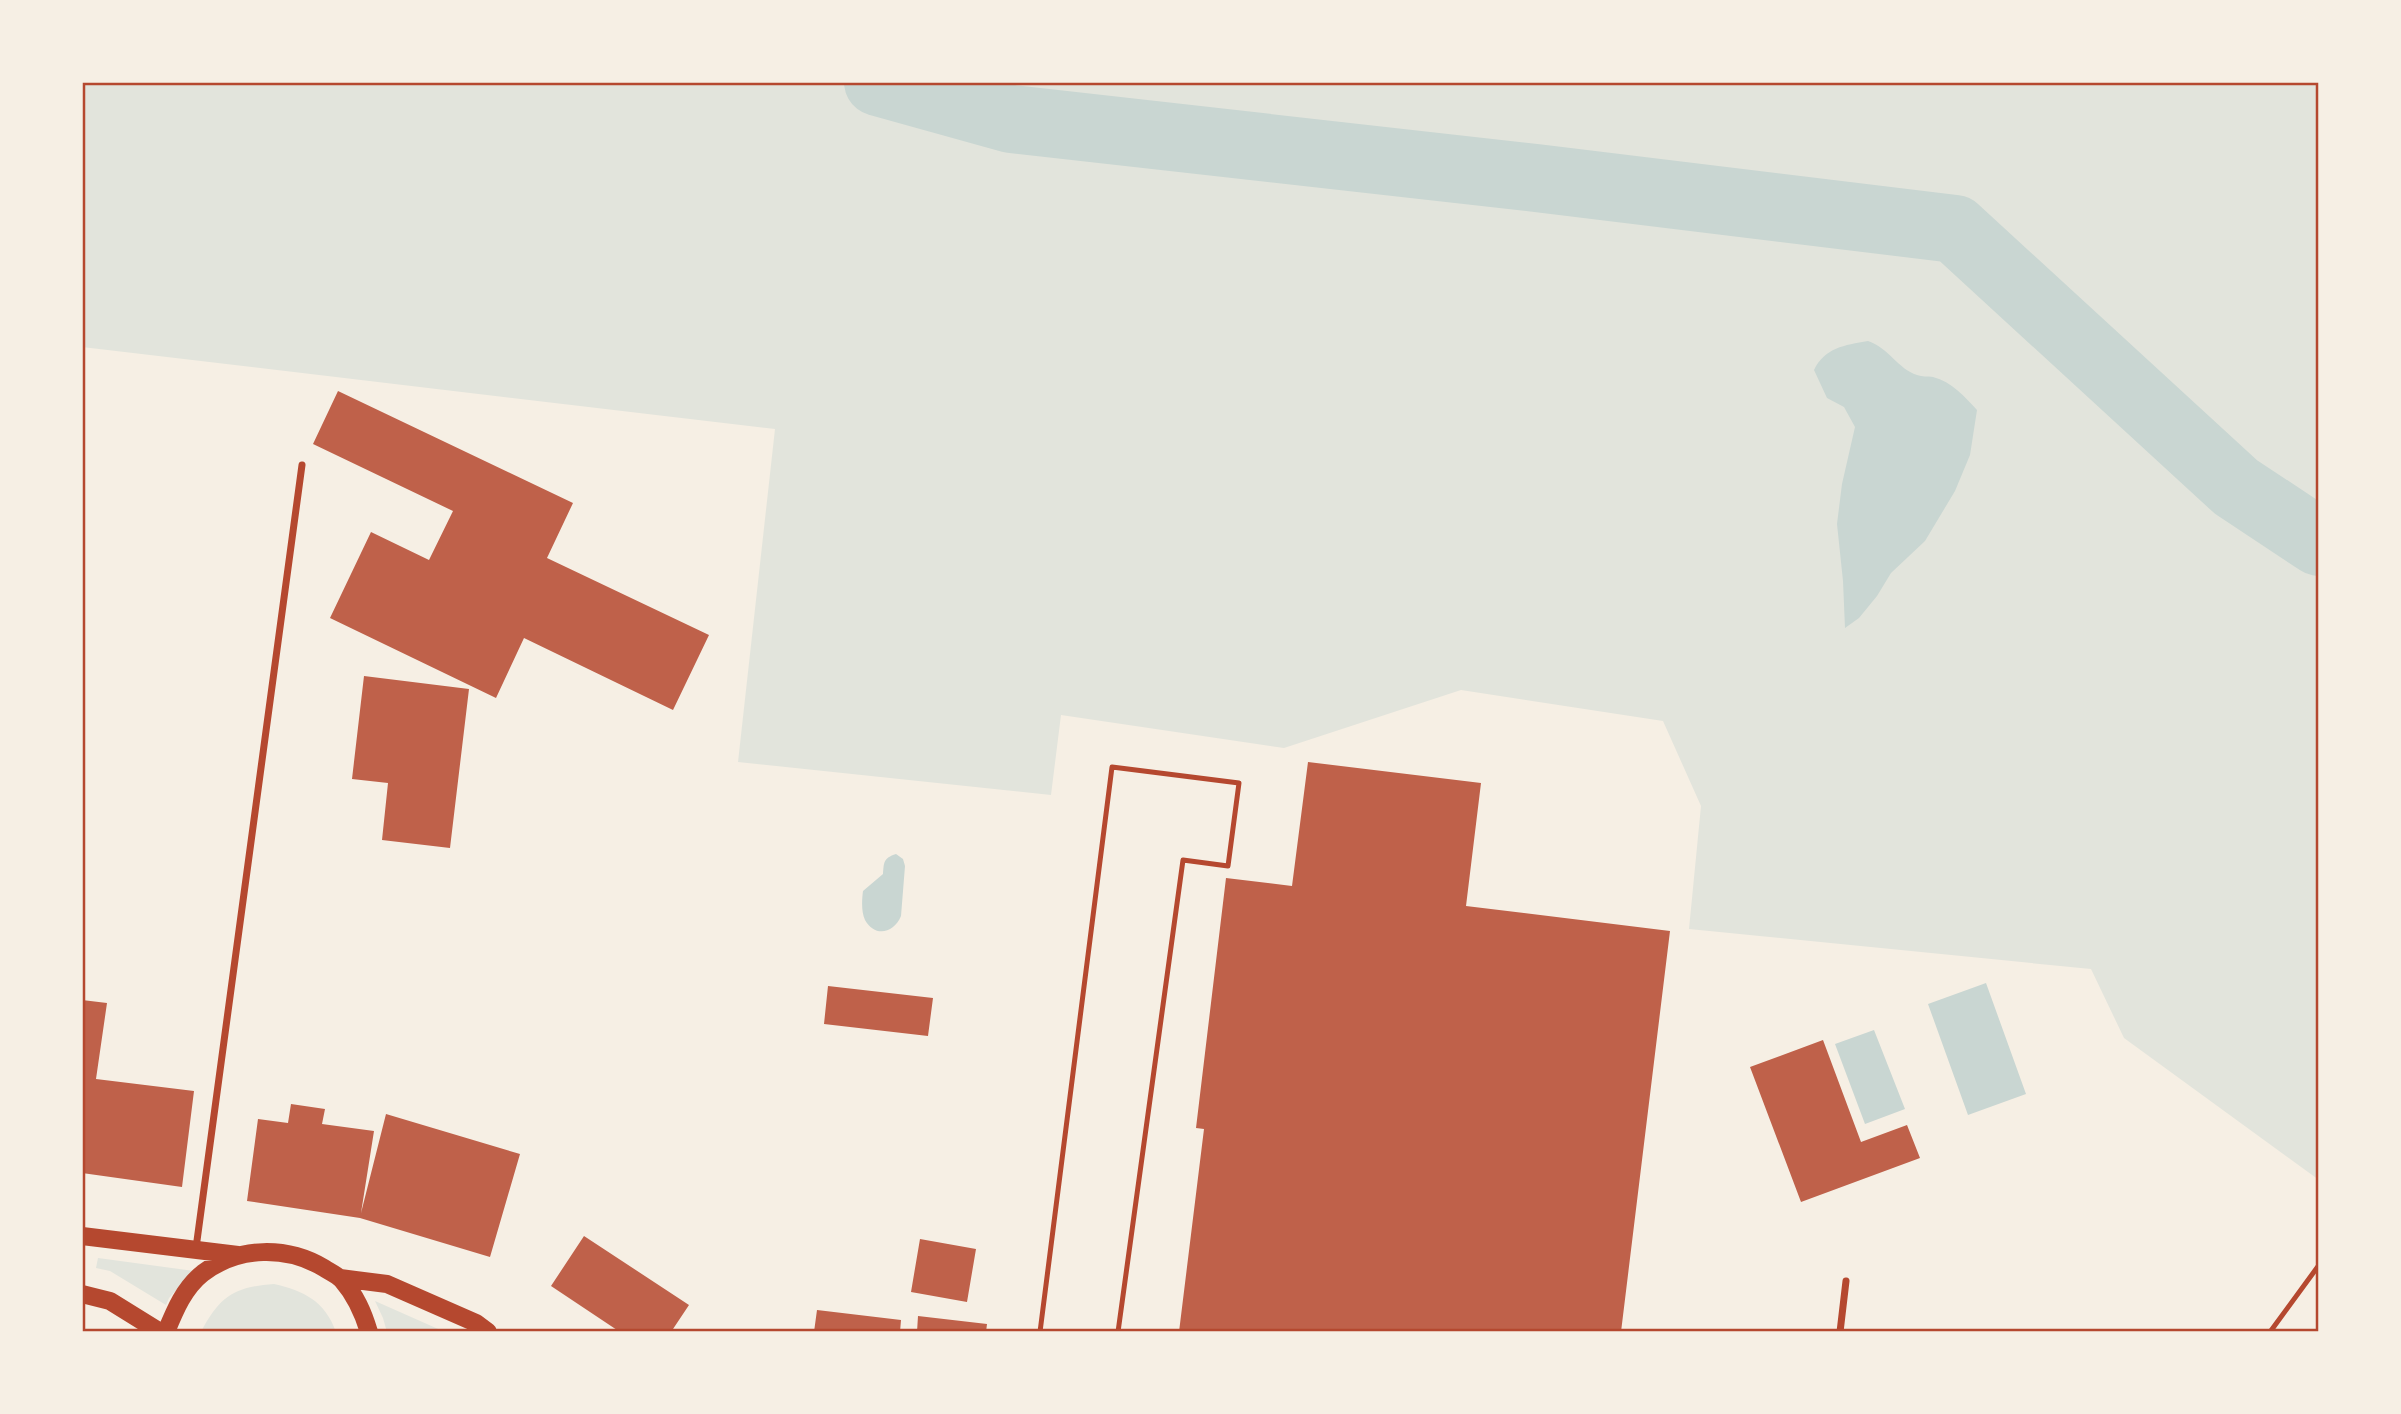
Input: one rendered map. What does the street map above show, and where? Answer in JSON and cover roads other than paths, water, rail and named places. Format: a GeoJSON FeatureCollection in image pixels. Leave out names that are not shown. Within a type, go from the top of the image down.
{"type":"FeatureCollection","features":[{"type":"Feature","properties":{"kind":"main road"},"geometry":{"type":"LineString","coordinates":[[82,1236],[238,1255],[273,1251],[309,1259],[340,1278],[362,1308],[369,1332]]}},
{"type":"Feature","properties":{"kind":"main road"},"geometry":{"type":"LineString","coordinates":[[166,1332],[179,1301],[202,1274],[238,1255]]}},
{"type":"Feature","properties":{"kind":"main road"},"geometry":{"type":"LineString","coordinates":[[340,1278],[387,1284],[476,1323],[488,1332]]}},
{"type":"Feature","properties":{"kind":"main road"},"geometry":{"type":"LineString","coordinates":[[82,1294],[110,1301],[160,1332]]}},
{"type":"Feature","properties":{"kind":"street"},"geometry":{"type":"LineString","coordinates":[[196,1249],[302,465]]}},
{"type":"Feature","properties":{"kind":"street"},"geometry":{"type":"LineString","coordinates":[[1840,1332],[1846,1281]]}},
{"type":"Feature","properties":{"kind":"lane"},"geometry":{"type":"LineString","coordinates":[[1041,1332],[1112,767],[1239,783],[1228,866],[1183,860],[1118,1332]]}},
{"type":"Feature","properties":{"kind":"lane"},"geometry":{"type":"LineString","coordinates":[[2270,1332],[2319,1265]]}},
{"type":"Feature","properties":{"kind":"waterway"},"geometry":{"type":"LineString","coordinates":[[878,82],[1011,119],[1536,178],[1955,229],[2236,487],[2319,542]]}}]}
